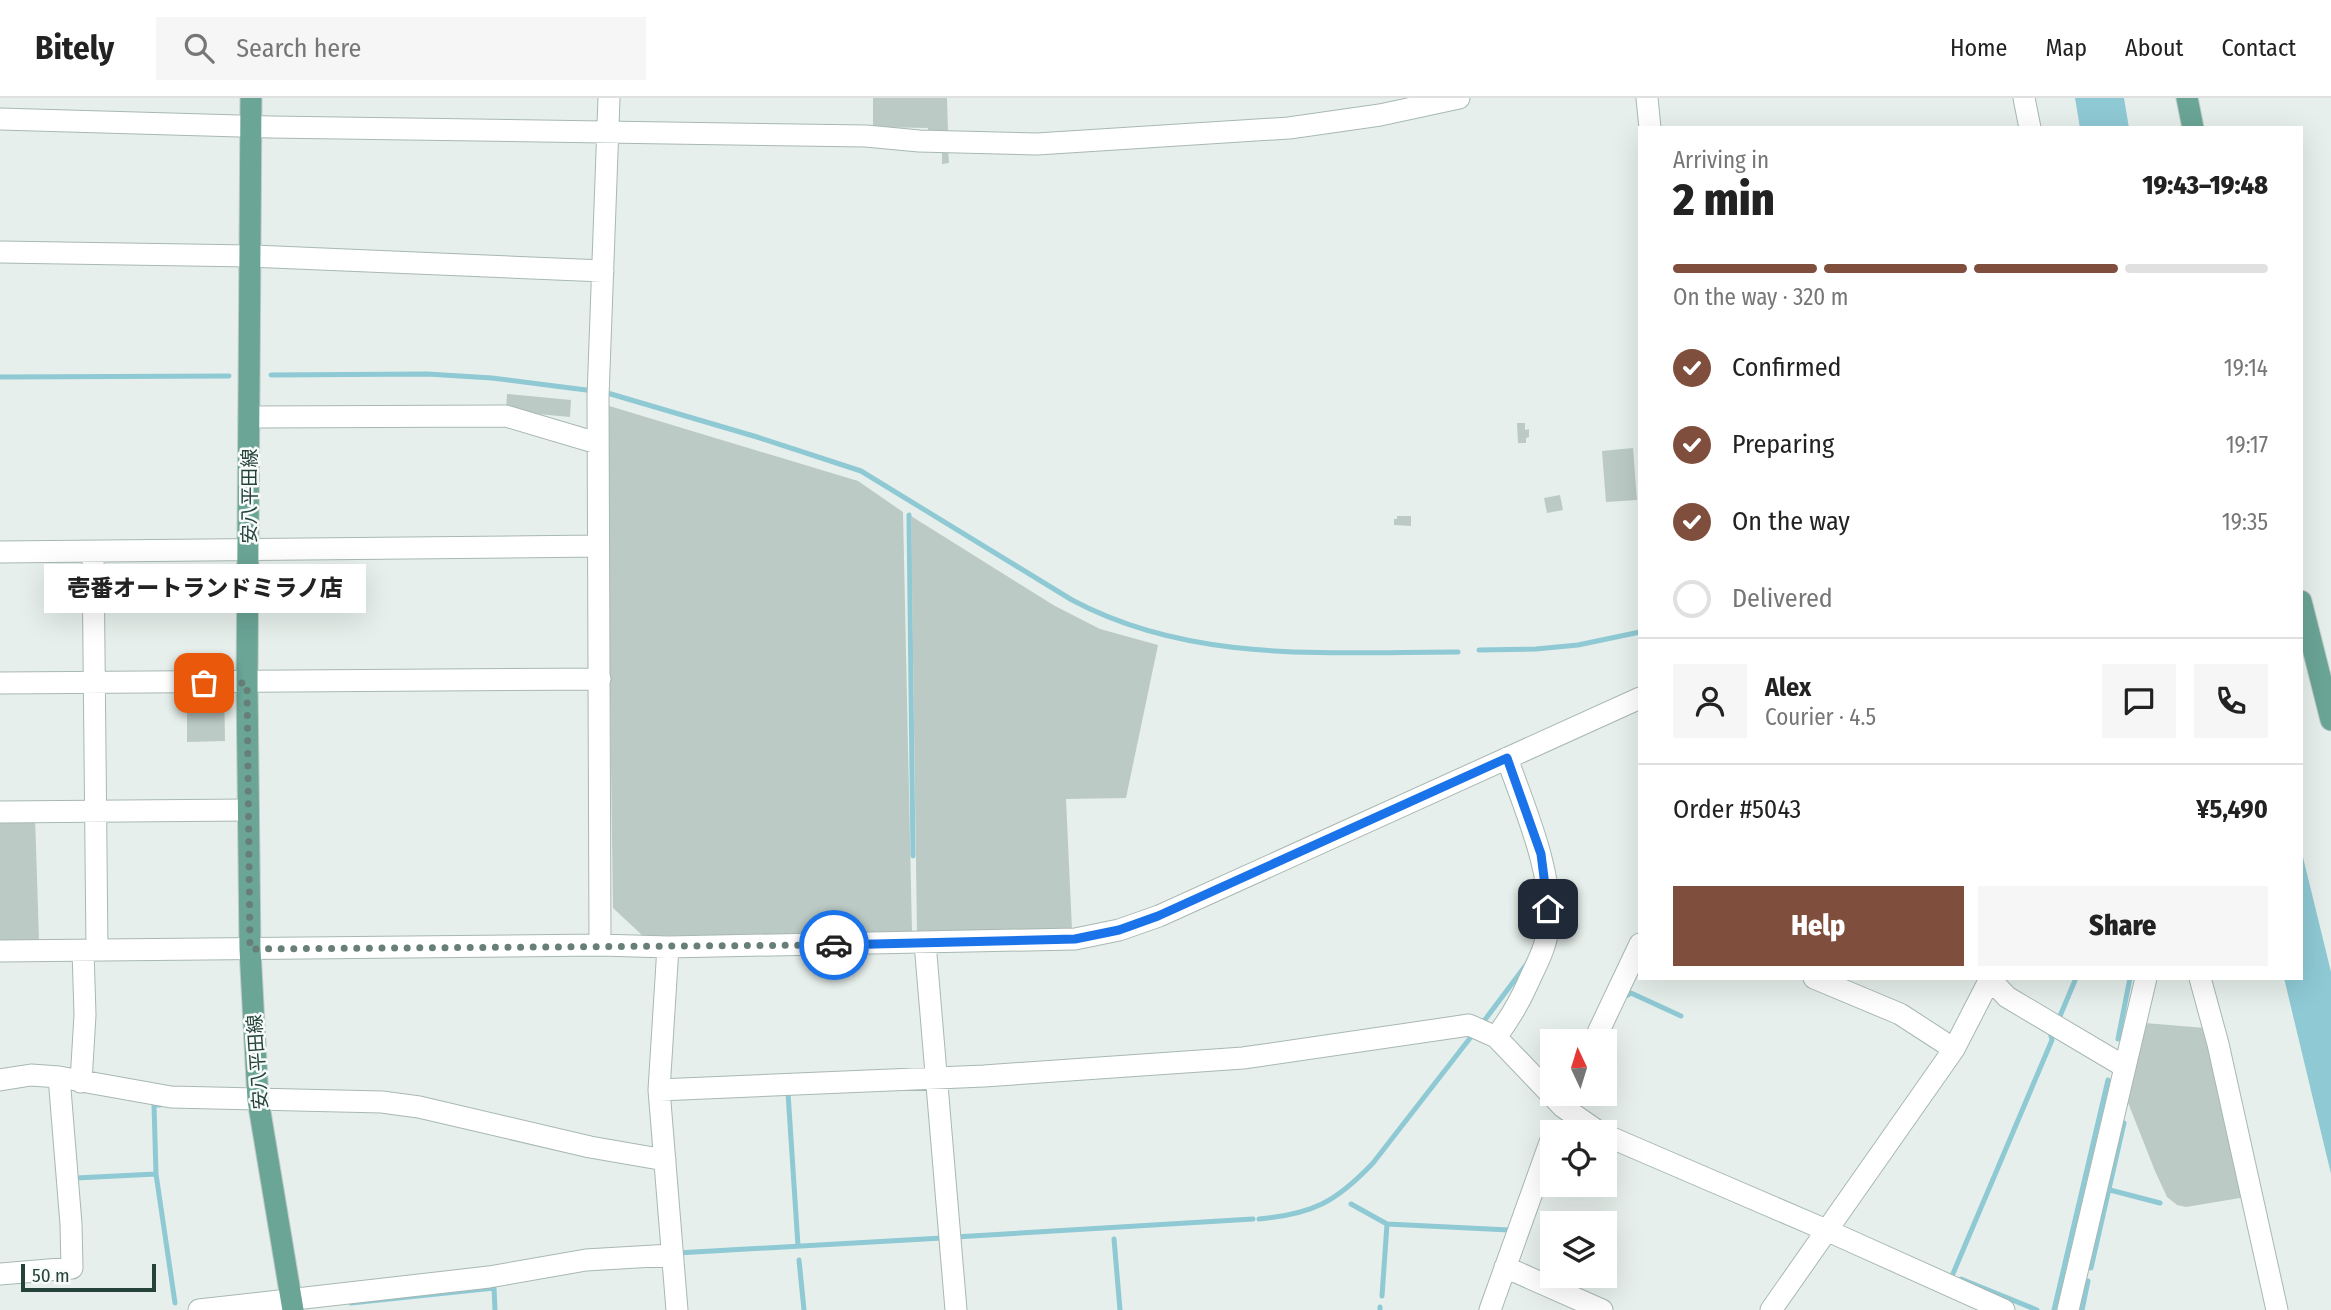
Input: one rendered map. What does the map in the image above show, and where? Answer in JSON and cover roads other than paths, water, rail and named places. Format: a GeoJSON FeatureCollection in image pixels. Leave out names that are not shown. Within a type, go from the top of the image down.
{"type":"FeatureCollection","features":[{"type":"Feature","properties":{"kind":"main road","name":"安八平田線"},"geometry":{"type":"LineString","coordinates":[[251,98],[247,683],[250,949],[258,1100],[293,1305]]}},
{"type":"Feature","properties":{"kind":"main road"},"geometry":{"type":"LineString","coordinates":[[2187,98],[2193,126]]}},
{"type":"Feature","properties":{"kind":"main road"},"geometry":{"type":"LineString","coordinates":[[2303,616],[2310,670],[2331,720]]}},
{"type":"Feature","properties":{"kind":"street"},"geometry":{"type":"LineString","coordinates":[[600,945],[597,443],[608,98]]}},
{"type":"Feature","properties":{"kind":"street"},"geometry":{"type":"LineString","coordinates":[[0,118],[251,126],[866,136],[919,141],[1037,144],[1295,128],[1380,115],[1459,98]]}},
{"type":"Feature","properties":{"kind":"street"},"geometry":{"type":"LineString","coordinates":[[1647,98],[1650,126]]}},
{"type":"Feature","properties":{"kind":"street"},"geometry":{"type":"LineString","coordinates":[[2024,98],[2030,126]]}},
{"type":"Feature","properties":{"kind":"street"},"geometry":{"type":"LineString","coordinates":[[0,253],[251,256],[603,271]]}},
{"type":"Feature","properties":{"kind":"street"},"geometry":{"type":"LineString","coordinates":[[250,417],[506,416],[597,443]]}},
{"type":"Feature","properties":{"kind":"street"},"geometry":{"type":"LineString","coordinates":[[0,552],[598,546]]}},
{"type":"Feature","properties":{"kind":"street"},"geometry":{"type":"LineString","coordinates":[[81,1082],[96,811],[93,552]]}},
{"type":"Feature","properties":{"kind":"street"},"geometry":{"type":"LineString","coordinates":[[0,683],[600,679]]}},
{"type":"Feature","properties":{"kind":"street"},"geometry":{"type":"LineString","coordinates":[[0,951],[600,945],[668,947],[1075,939],[1119,930],[1158,916],[1638,699]]}},
{"type":"Feature","properties":{"kind":"street"},"geometry":{"type":"LineString","coordinates":[[1496,1037],[1512,1017],[1543,950],[1549,926],[1541,854],[1507,758]]}},
{"type":"Feature","properties":{"kind":"street"},"geometry":{"type":"LineString","coordinates":[[0,812],[248,810]]}},
{"type":"Feature","properties":{"kind":"street"},"geometry":{"type":"LineString","coordinates":[[925,943],[956,1310]]}},
{"type":"Feature","properties":{"kind":"street"},"geometry":{"type":"LineString","coordinates":[[668,947],[659,1090],[677,1310]]}},
{"type":"Feature","properties":{"kind":"street"},"geometry":{"type":"LineString","coordinates":[[1600,1029],[1638,948]]}},
{"type":"Feature","properties":{"kind":"street"},"geometry":{"type":"LineString","coordinates":[[1819,980],[1900,1014],[1954,1049]]}},
{"type":"Feature","properties":{"kind":"street"},"geometry":{"type":"LineString","coordinates":[[1771,1310],[1954,1049],[1988,980]]}},
{"type":"Feature","properties":{"kind":"street"},"geometry":{"type":"LineString","coordinates":[[1990,980],[2007,997],[2125,1067]]}},
{"type":"Feature","properties":{"kind":"street"},"geometry":{"type":"LineString","coordinates":[[2068,1310],[2146,980]]}},
{"type":"Feature","properties":{"kind":"street"},"geometry":{"type":"LineString","coordinates":[[2201,980],[2218,1044],[2277,1310]]}},
{"type":"Feature","properties":{"kind":"street"},"geometry":{"type":"LineString","coordinates":[[659,1090],[937,1079],[1243,1058],[1469,1025],[1496,1037],[1540,1077]]}},
{"type":"Feature","properties":{"kind":"street"},"geometry":{"type":"LineString","coordinates":[[0,1080],[31,1075],[59,1077],[171,1097],[382,1102],[419,1107],[590,1147],[665,1160]]}},
{"type":"Feature","properties":{"kind":"street"},"geometry":{"type":"LineString","coordinates":[[0,1274],[72,1268],[59,1077]]}},
{"type":"Feature","properties":{"kind":"street"},"geometry":{"type":"LineString","coordinates":[[1572,1106],[1587,1120]]}},
{"type":"Feature","properties":{"kind":"street"},"geometry":{"type":"LineString","coordinates":[[1617,1140],[2004,1310]]}},
{"type":"Feature","properties":{"kind":"street"},"geometry":{"type":"LineString","coordinates":[[1489,1310],[1540,1171]]}},
{"type":"Feature","properties":{"kind":"street"},"geometry":{"type":"LineString","coordinates":[[199,1310],[293,1305],[586,1260],[671,1255]]}},
{"type":"Feature","properties":{"kind":"street"},"geometry":{"type":"LineString","coordinates":[[1505,1267],[1602,1310]]}},
{"type":"Feature","properties":{"kind":"water"},"geometry":{"type":"Polygon","coordinates":[[[2075,98],[2124,98],[2129,126],[2080,126],[2075,98]]]}},
{"type":"Feature","properties":{"kind":"water"},"geometry":{"type":"Polygon","coordinates":[[[2303,857],[2331,972],[2331,1174],[2284,980],[2303,980],[2303,857]]]}},
{"type":"Feature","properties":{"kind":"waterway"},"geometry":{"type":"LineString","coordinates":[[271,375],[427,374],[492,378],[594,391]]}},
{"type":"Feature","properties":{"kind":"waterway"},"geometry":{"type":"LineString","coordinates":[[0,377],[229,376]]}},
{"type":"Feature","properties":{"kind":"waterway"},"geometry":{"type":"LineString","coordinates":[[604,392],[861,471],[1072,600],[1118,621],[1212,645],[1261,650],[1458,652]]}},
{"type":"Feature","properties":{"kind":"waterway"},"geometry":{"type":"LineString","coordinates":[[909,515],[913,856]]}},
{"type":"Feature","properties":{"kind":"waterway"},"geometry":{"type":"LineString","coordinates":[[1479,650],[1578,645],[1638,632]]}},
{"type":"Feature","properties":{"kind":"waterway"},"geometry":{"type":"LineString","coordinates":[[1481,1025],[1526,965]]}},
{"type":"Feature","properties":{"kind":"waterway"},"geometry":{"type":"LineString","coordinates":[[2060,1016],[2075,980]]}},
{"type":"Feature","properties":{"kind":"waterway"},"geometry":{"type":"LineString","coordinates":[[2118,1039],[2130,980]]}},
{"type":"Feature","properties":{"kind":"waterway"},"geometry":{"type":"LineString","coordinates":[[1624,997],[1631,993],[1681,1016]]}},
{"type":"Feature","properties":{"kind":"waterway"},"geometry":{"type":"LineString","coordinates":[[1952,1276],[2052,1040],[2047,1030]]}},
{"type":"Feature","properties":{"kind":"waterway"},"geometry":{"type":"LineString","coordinates":[[1259,1219],[1309,1209],[1347,1188],[1373,1163],[1474,1033]]}},
{"type":"Feature","properties":{"kind":"waterway"},"geometry":{"type":"LineString","coordinates":[[2054,1310],[2108,1080]]}},
{"type":"Feature","properties":{"kind":"waterway"},"geometry":{"type":"LineString","coordinates":[[790,1093],[798,1246]]}},
{"type":"Feature","properties":{"kind":"waterway"},"geometry":{"type":"LineString","coordinates":[[160,1105],[154,1105],[156,1174],[175,1303]]}},
{"type":"Feature","properties":{"kind":"waterway"},"geometry":{"type":"LineString","coordinates":[[2091,1268],[2124,1123]]}},
{"type":"Feature","properties":{"kind":"waterway"},"geometry":{"type":"LineString","coordinates":[[76,1178],[156,1174]]}},
{"type":"Feature","properties":{"kind":"waterway"},"geometry":{"type":"LineString","coordinates":[[2110,1190],[2160,1203]]}},
{"type":"Feature","properties":{"kind":"waterway"},"geometry":{"type":"LineString","coordinates":[[1351,1204],[1387,1224],[1509,1230]]}},
{"type":"Feature","properties":{"kind":"waterway"},"geometry":{"type":"LineString","coordinates":[[955,1237],[1253,1219]]}},
{"type":"Feature","properties":{"kind":"waterway"},"geometry":{"type":"LineString","coordinates":[[1382,1296],[1387,1224]]}},
{"type":"Feature","properties":{"kind":"waterway"},"geometry":{"type":"LineString","coordinates":[[677,1253],[942,1238]]}},
{"type":"Feature","properties":{"kind":"waterway"},"geometry":{"type":"LineString","coordinates":[[1114,1239],[1120,1310]]}},
{"type":"Feature","properties":{"kind":"waterway"},"geometry":{"type":"LineString","coordinates":[[799,1260],[804,1310]]}},
{"type":"Feature","properties":{"kind":"waterway"},"geometry":{"type":"LineString","coordinates":[[1961,1279],[2037,1310]]}},
{"type":"Feature","properties":{"kind":"waterway"},"geometry":{"type":"LineString","coordinates":[[2082,1310],[2088,1281]]}},
{"type":"Feature","properties":{"kind":"waterway"},"geometry":{"type":"LineString","coordinates":[[351,1303],[494,1288],[495,1310]]}},
{"type":"Feature","properties":{"kind":"place","name":"壱番オートランドミラノ店"},"geometry":{"type":"Point","coordinates":[204,683]}}]}
